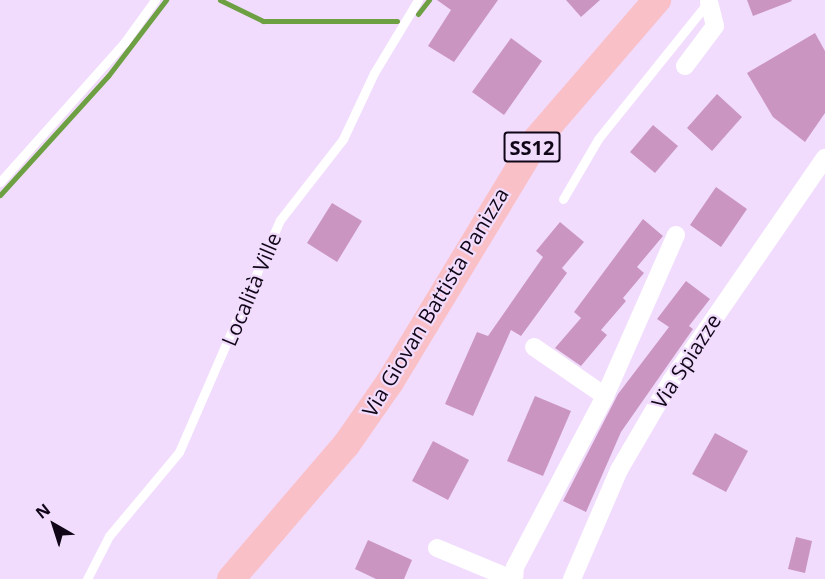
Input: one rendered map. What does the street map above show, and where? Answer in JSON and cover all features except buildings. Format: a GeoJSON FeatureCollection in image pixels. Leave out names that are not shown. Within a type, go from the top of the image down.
{"type":"FeatureCollection","features":[{"type":"Feature","properties":{"kind":"main road","name":"Via Giovan Battista Panizza"},"geometry":{"type":"LineString","coordinates":[[232,577],[346,445],[390,382],[537,139],[657,0]]}},
{"type":"Feature","properties":{"kind":"street"},"geometry":{"type":"LineString","coordinates":[[685,66],[715,26],[709,1]]}},
{"type":"Feature","properties":{"kind":"street","name":"Via Spiazze"},"geometry":{"type":"LineString","coordinates":[[572,579],[619,470],[671,381],[825,158]]}},
{"type":"Feature","properties":{"kind":"street"},"geometry":{"type":"LineString","coordinates":[[437,548],[513,579],[515,567],[605,396],[676,235]]}},
{"type":"Feature","properties":{"kind":"street"},"geometry":{"type":"LineString","coordinates":[[534,347],[605,396]]}},
{"type":"Feature","properties":{"kind":"lane"},"geometry":{"type":"LineString","coordinates":[[0,182],[124,44],[155,0]]}},
{"type":"Feature","properties":{"kind":"lane","name":"Località Ville"},"geometry":{"type":"LineString","coordinates":[[87,579],[109,536],[179,452],[280,220],[343,139],[374,73],[418,0]]}},
{"type":"Feature","properties":{"kind":"lane"},"geometry":{"type":"LineString","coordinates":[[563,199],[598,139],[709,1]]}},
{"type":"Feature","properties":{"kind":"waterway"},"geometry":{"type":"LineString","coordinates":[[0,195],[108,76],[166,0]]}},
{"type":"Feature","properties":{"kind":"waterway"},"geometry":{"type":"LineString","coordinates":[[220,0],[263,21],[397,21]]}},
{"type":"Feature","properties":{"kind":"waterway"},"geometry":{"type":"LineString","coordinates":[[418,14],[429,0]]}}]}
